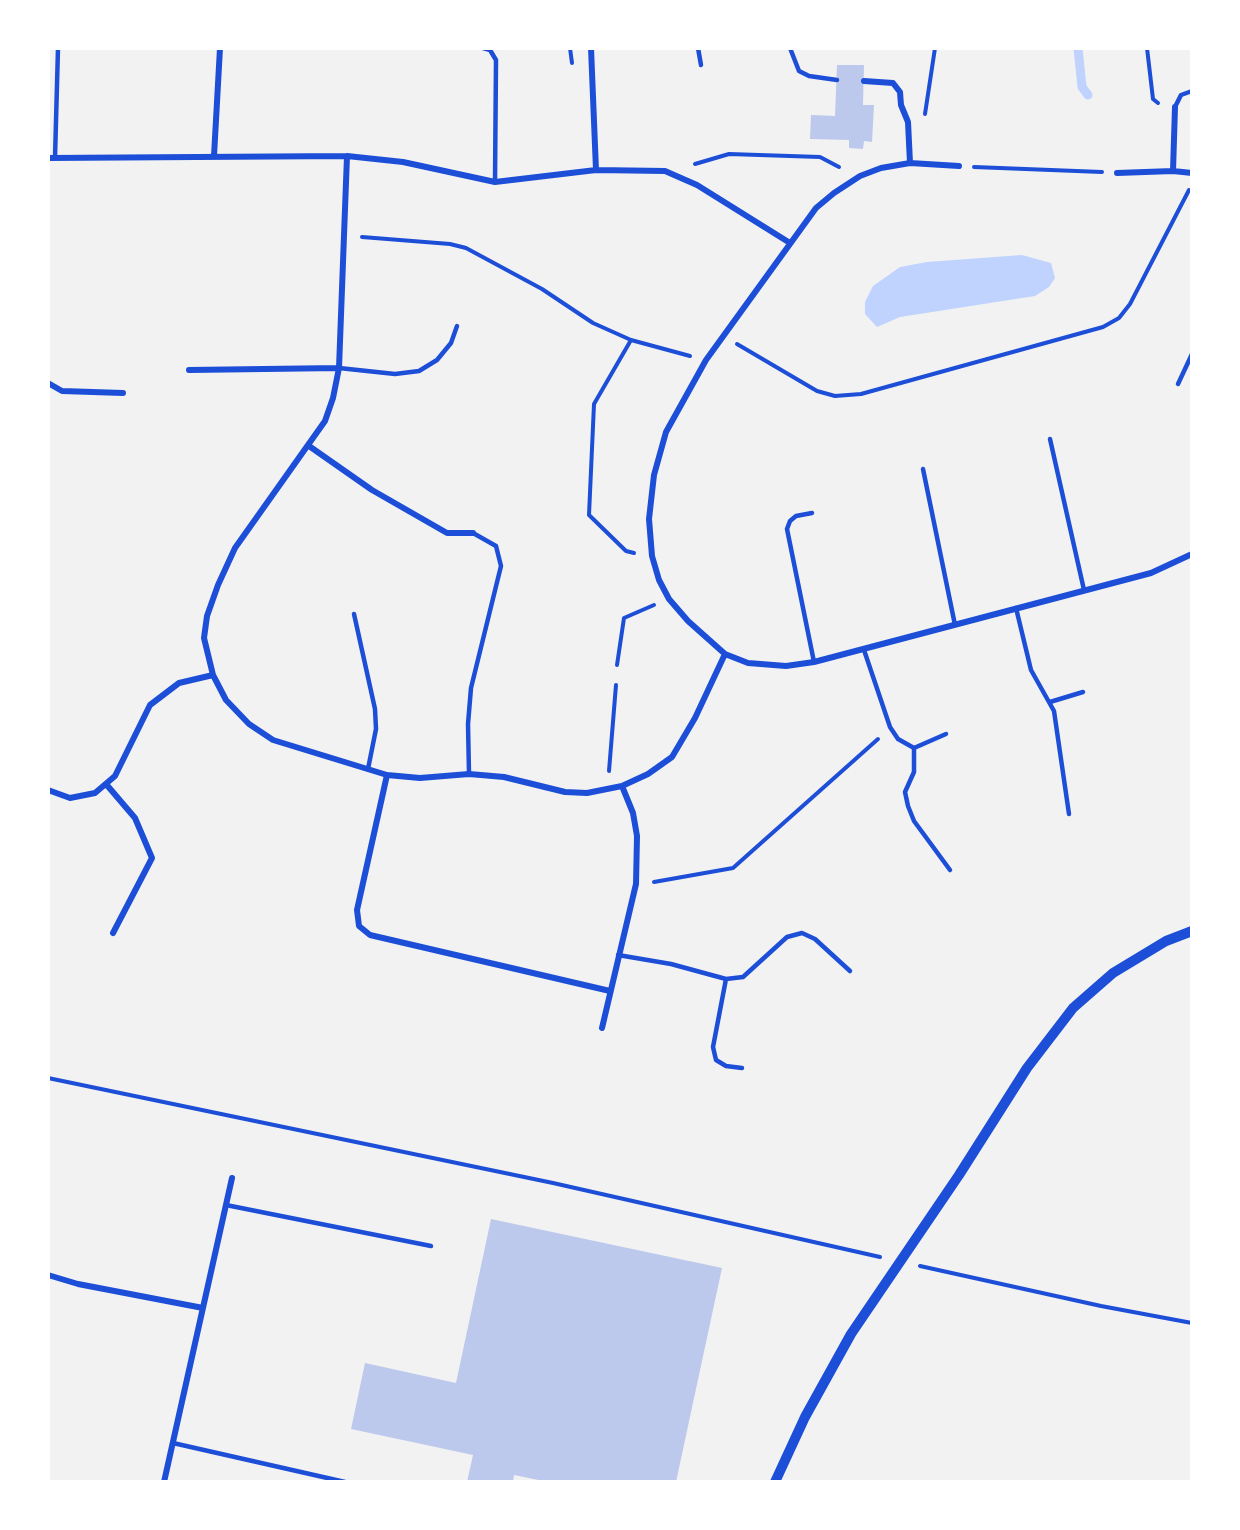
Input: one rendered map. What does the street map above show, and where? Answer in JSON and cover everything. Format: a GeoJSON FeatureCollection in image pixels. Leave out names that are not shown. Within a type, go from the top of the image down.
{"type":"FeatureCollection","features":[{"type":"Feature","properties":{"kind":"street"},"geometry":{"type":"LineString","coordinates":[[214,156],[220,48]]}},
{"type":"Feature","properties":{"kind":"street"},"geometry":{"type":"LineString","coordinates":[[591,48],[596,170]]}},
{"type":"Feature","properties":{"kind":"street"},"geometry":{"type":"LineString","coordinates":[[864,81],[893,83],[900,92],[901,105],[908,122],[910,163]]}},
{"type":"Feature","properties":{"kind":"street"},"geometry":{"type":"LineString","coordinates":[[1173,171],[1175,107]]}},
{"type":"Feature","properties":{"kind":"street"},"geometry":{"type":"LineString","coordinates":[[348,156],[339,368],[325,421],[235,548],[207,616],[204,638],[213,675],[226,700],[249,724],[273,740],[316,756],[387,775],[420,778],[469,774],[504,777],[565,792],[587,793],[622,786],[648,774],[672,757],[695,718],[725,654]]}},
{"type":"Feature","properties":{"kind":"street"},"geometry":{"type":"LineString","coordinates":[[52,158],[348,156],[403,162],[495,182],[596,170],[665,171],[698,185],[790,243]]}},
{"type":"Feature","properties":{"kind":"street"},"geometry":{"type":"LineString","coordinates":[[959,166],[910,163],[881,168],[860,176],[816,208],[706,360],[666,432],[654,475],[649,519],[652,556],[659,580],[669,599],[688,621],[725,654],[748,663],[766,666],[814,662],[1151,573],[1192,554]]}},
{"type":"Feature","properties":{"kind":"street"},"geometry":{"type":"LineString","coordinates":[[1117,173],[1173,171],[1192,173]]}},
{"type":"Feature","properties":{"kind":"street"},"geometry":{"type":"LineString","coordinates":[[189,370],[339,368]]}},
{"type":"Feature","properties":{"kind":"street"},"geometry":{"type":"LineString","coordinates":[[48,383],[62,392],[123,393]]}},
{"type":"Feature","properties":{"kind":"street"},"geometry":{"type":"LineString","coordinates":[[309,446],[372,490],[447,533],[473,533]]}},
{"type":"Feature","properties":{"kind":"street"},"geometry":{"type":"LineString","coordinates":[[48,790],[70,798],[95,794],[116,776],[150,705],[179,683],[213,675]]}},
{"type":"Feature","properties":{"kind":"street"},"geometry":{"type":"LineString","coordinates":[[387,775],[357,910],[359,926],[370,935],[610,991]]}},
{"type":"Feature","properties":{"kind":"street"},"geometry":{"type":"LineString","coordinates":[[106,784],[135,818],[152,858],[113,933]]}},
{"type":"Feature","properties":{"kind":"street"},"geometry":{"type":"LineString","coordinates":[[602,1028],[636,884],[637,836],[633,813],[622,786]]}},
{"type":"Feature","properties":{"kind":"street"},"geometry":{"type":"LineString","coordinates":[[775,1482],[805,1417],[851,1334],[959,1175],[1027,1068],[1073,1008],[1113,973],[1166,941],[1192,931]]}},
{"type":"Feature","properties":{"kind":"street"},"geometry":{"type":"LineString","coordinates":[[164,1482],[232,1178]]}},
{"type":"Feature","properties":{"kind":"street"},"geometry":{"type":"LineString","coordinates":[[48,1275],[78,1284],[203,1308]]}},
{"type":"Feature","properties":{"kind":"lane"},"geometry":{"type":"LineString","coordinates":[[52,158],[58,48]]}},
{"type":"Feature","properties":{"kind":"lane"},"geometry":{"type":"LineString","coordinates":[[483,48],[490,50],[496,60],[495,182]]}},
{"type":"Feature","properties":{"kind":"lane"},"geometry":{"type":"LineString","coordinates":[[698,48],[701,66]]}},
{"type":"Feature","properties":{"kind":"lane"},"geometry":{"type":"LineString","coordinates":[[790,48],[798,71],[809,76],[837,80]]}},
{"type":"Feature","properties":{"kind":"lane"},"geometry":{"type":"LineString","coordinates":[[1175,107],[1180,95],[1192,91]]}},
{"type":"Feature","properties":{"kind":"lane"},"geometry":{"type":"LineString","coordinates":[[339,368],[395,374],[419,371],[437,360],[451,343],[457,326]]}},
{"type":"Feature","properties":{"kind":"lane"},"geometry":{"type":"LineString","coordinates":[[1178,384],[1192,354]]}},
{"type":"Feature","properties":{"kind":"lane"},"geometry":{"type":"LineString","coordinates":[[1050,439],[1084,590]]}},
{"type":"Feature","properties":{"kind":"lane"},"geometry":{"type":"LineString","coordinates":[[923,469],[955,625]]}},
{"type":"Feature","properties":{"kind":"lane"},"geometry":{"type":"LineString","coordinates":[[812,513],[796,516],[790,521],[787,529],[814,662]]}},
{"type":"Feature","properties":{"kind":"lane"},"geometry":{"type":"LineString","coordinates":[[469,774],[468,724],[471,688],[501,566],[496,546],[473,533]]}},
{"type":"Feature","properties":{"kind":"lane"},"geometry":{"type":"LineString","coordinates":[[1016,608],[1031,670],[1036,684],[1050,702],[1057,725],[1069,814]]}},
{"type":"Feature","properties":{"kind":"lane"},"geometry":{"type":"LineString","coordinates":[[354,614],[375,709],[376,729],[368,769]]}},
{"type":"Feature","properties":{"kind":"lane"},"geometry":{"type":"LineString","coordinates":[[864,650],[890,727],[898,740],[914,748]]}},
{"type":"Feature","properties":{"kind":"lane"},"geometry":{"type":"LineString","coordinates":[[1050,702],[1083,692]]}},
{"type":"Feature","properties":{"kind":"lane"},"geometry":{"type":"LineString","coordinates":[[914,748],[946,734]]}},
{"type":"Feature","properties":{"kind":"lane"},"geometry":{"type":"LineString","coordinates":[[914,748],[914,772],[905,792],[908,806],[914,821],[950,870]]}},
{"type":"Feature","properties":{"kind":"lane"},"geometry":{"type":"LineString","coordinates":[[618,955],[671,964],[726,979],[743,977],[787,937],[802,933],[815,939],[850,971]]}},
{"type":"Feature","properties":{"kind":"lane"},"geometry":{"type":"LineString","coordinates":[[726,979],[713,1047],[716,1060],[726,1066],[742,1068]]}},
{"type":"Feature","properties":{"kind":"lane"},"geometry":{"type":"LineString","coordinates":[[226,1204],[431,1246]]}},
{"type":"Feature","properties":{"kind":"lane"},"geometry":{"type":"LineString","coordinates":[[173,1443],[345,1482]]}},
{"type":"Feature","properties":{"kind":"path"},"geometry":{"type":"LineString","coordinates":[[925,117],[935,48]]}},
{"type":"Feature","properties":{"kind":"path"},"geometry":{"type":"LineString","coordinates":[[1147,48],[1153,99],[1175,117]]}},
{"type":"Feature","properties":{"kind":"path"},"geometry":{"type":"LineString","coordinates":[[665,171],[729,154],[740,154],[820,157],[860,176]]}},
{"type":"Feature","properties":{"kind":"path"},"geometry":{"type":"LineString","coordinates":[[959,166],[1117,173]]}},
{"type":"Feature","properties":{"kind":"path"},"geometry":{"type":"LineString","coordinates":[[723,336],[817,391],[835,396],[861,394],[1103,327],[1119,318],[1130,304],[1188,194],[1190,183]]}},
{"type":"Feature","properties":{"kind":"path"},"geometry":{"type":"LineString","coordinates":[[346,236],[450,244],[465,248],[542,290],[593,323],[631,340],[706,360]]}},
{"type":"Feature","properties":{"kind":"path"},"geometry":{"type":"LineString","coordinates":[[631,340],[594,404],[589,514],[626,552],[652,556]]}},
{"type":"Feature","properties":{"kind":"path"},"geometry":{"type":"LineString","coordinates":[[617,665],[624,618],[669,599]]}},
{"type":"Feature","properties":{"kind":"path"},"geometry":{"type":"LineString","coordinates":[[607,790],[616,685]]}},
{"type":"Feature","properties":{"kind":"path"},"geometry":{"type":"LineString","coordinates":[[636,884],[733,868],[879,738],[882,732]]}},
{"type":"Feature","properties":{"kind":"path"},"geometry":{"type":"LineString","coordinates":[[48,1078],[553,1183],[891,1259]]}},
{"type":"Feature","properties":{"kind":"path"},"geometry":{"type":"LineString","coordinates":[[915,1264],[1101,1306],[1192,1323]]}},
{"type":"Feature","properties":{"kind":"water"},"geometry":{"type":"Polygon","coordinates":[[[1022,255],[1051,263],[1055,278],[1049,287],[1035,296],[900,317],[877,327],[865,314],[865,302],[873,286],[900,267],[927,262],[1022,255]]]}},
{"type":"Feature","properties":{"kind":"building"},"geometry":{"type":"Polygon","coordinates":[[[837,65],[864,65],[863,105],[874,105],[872,142],[864,141],[863,149],[849,148],[849,140],[810,139],[811,115],[835,116],[837,65]]]}},
{"type":"Feature","properties":{"kind":"building"},"geometry":{"type":"Polygon","coordinates":[[[491,1219],[722,1268],[676,1482],[548,1482],[514,1475],[513,1482],[467,1482],[473,1455],[351,1429],[365,1363],[456,1383],[491,1219]]]}},
{"type":"Feature","properties":{"kind":"waterway"},"geometry":{"type":"LineString","coordinates":[[1078,48],[1082,87],[1088,95]]}}]}
